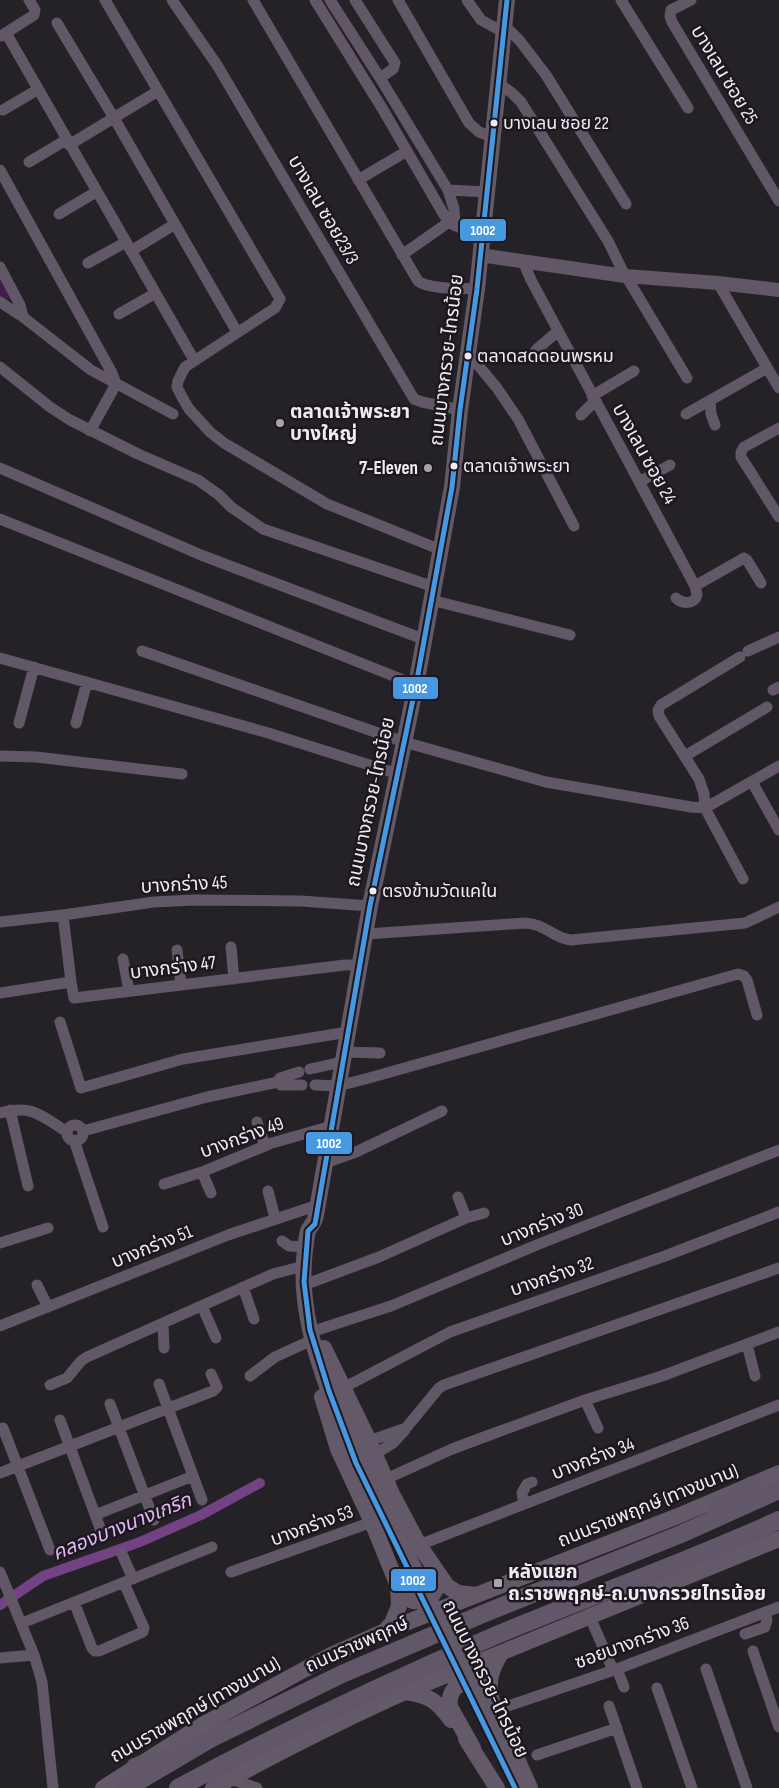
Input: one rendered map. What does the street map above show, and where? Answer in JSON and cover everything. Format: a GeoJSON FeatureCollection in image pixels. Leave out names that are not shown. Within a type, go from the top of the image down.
{"type":"FeatureCollection","features":[{"type":"Feature","properties":{"kind":"main road","name":"ถนนบางกรวย-ไทรน้อย"},"geometry":{"type":"LineString","coordinates":[[316,1340],[312,1282],[318,1233],[315,1224],[370,906],[416,685],[452,486],[460,410],[477,289],[506,0]]}},
{"type":"Feature","properties":{"kind":"main road","name":"ถนนบางกรวย-ไทรน้อย"},"geometry":{"type":"LineString","coordinates":[[315,1224],[308,1231],[304,1266],[308,1320],[356,1463],[515,1788]]}},
{"type":"Feature","properties":{"kind":"main road"},"geometry":{"type":"LineString","coordinates":[[316,1340],[325,1351],[372,1447],[392,1494],[419,1545],[447,1586],[458,1593],[479,1595]]}},
{"type":"Feature","properties":{"kind":"main road"},"geometry":{"type":"LineString","coordinates":[[316,1340],[315,1363],[320,1392],[338,1449],[372,1522],[398,1586],[409,1599],[416,1601],[426,1600],[432,1595],[437,1580],[430,1562]]}},
{"type":"Feature","properties":{"kind":"main road","name":"ถนนบางกรวย-ไทรน้อย"},"geometry":{"type":"LineString","coordinates":[[337,1407],[361,1461],[457,1654],[520,1788]]}},
{"type":"Feature","properties":{"kind":"main road","name":"ถนนราชพฤกษ์ (ทางขนาน)"},"geometry":{"type":"LineString","coordinates":[[103,1788],[204,1724],[331,1655],[385,1631],[678,1516],[779,1473]]}},
{"type":"Feature","properties":{"kind":"main road"},"geometry":{"type":"LineString","coordinates":[[681,1534],[752,1485]]}},
{"type":"Feature","properties":{"kind":"main road","name":"ถนนราชพฤกษ์"},"geometry":{"type":"LineString","coordinates":[[127,1788],[210,1739],[342,1674],[484,1613],[681,1534],[779,1490]]}},
{"type":"Feature","properties":{"kind":"main road"},"geometry":{"type":"LineString","coordinates":[[178,1788],[260,1744],[355,1698],[492,1637],[779,1520]]}},
{"type":"Feature","properties":{"kind":"main road"},"geometry":{"type":"LineString","coordinates":[[213,1788],[332,1726],[405,1692],[590,1618],[779,1539]]}},
{"type":"Feature","properties":{"kind":"main road"},"geometry":{"type":"LineString","coordinates":[[385,1631],[392,1623],[399,1606],[398,1586]]}},
{"type":"Feature","properties":{"kind":"main road"},"geometry":{"type":"LineString","coordinates":[[501,1653],[492,1669],[490,1692],[494,1706],[530,1788]]}},
{"type":"Feature","properties":{"kind":"main road"},"geometry":{"type":"LineString","coordinates":[[494,1706],[475,1684],[465,1683],[459,1685],[451,1693],[449,1700],[452,1713],[497,1788]]}},
{"type":"Feature","properties":{"kind":"main road"},"geometry":{"type":"LineString","coordinates":[[405,1692],[421,1694],[439,1704],[473,1748]]}},
{"type":"Feature","properties":{"kind":"main road"},"geometry":{"type":"LineString","coordinates":[[135,1767],[210,1739]]}},
{"type":"Feature","properties":{"kind":"main road"},"geometry":{"type":"LineString","coordinates":[[204,1788],[260,1744]]}},
{"type":"Feature","properties":{"kind":"street"},"geometry":{"type":"LineString","coordinates":[[29,0],[35,10],[34,15],[3,35],[194,360]]}},
{"type":"Feature","properties":{"kind":"street"},"geometry":{"type":"LineString","coordinates":[[106,0],[280,300],[275,308],[185,367],[180,374],[177,387],[182,398],[189,409],[210,432],[224,443],[327,504],[441,550]]}},
{"type":"Feature","properties":{"kind":"street","name":"บางเลน ซอย23/3"},"geometry":{"type":"LineString","coordinates":[[172,0],[217,66],[414,399],[460,410]]}},
{"type":"Feature","properties":{"kind":"street"},"geometry":{"type":"LineString","coordinates":[[253,0],[415,276],[423,285],[477,289]]}},
{"type":"Feature","properties":{"kind":"street"},"geometry":{"type":"LineString","coordinates":[[315,0],[452,224],[482,235]]}},
{"type":"Feature","properties":{"kind":"street"},"geometry":{"type":"LineString","coordinates":[[330,0],[448,190],[454,209],[452,224]]}},
{"type":"Feature","properties":{"kind":"street"},"geometry":{"type":"LineString","coordinates":[[354,0],[395,63],[393,69],[380,78]]}},
{"type":"Feature","properties":{"kind":"street"},"geometry":{"type":"LineString","coordinates":[[398,0],[469,123],[480,132],[492,136]]}},
{"type":"Feature","properties":{"kind":"street"},"geometry":{"type":"LineString","coordinates":[[467,0],[481,20],[503,29],[520,41],[546,75],[626,204]]}},
{"type":"Feature","properties":{"kind":"street"},"geometry":{"type":"LineString","coordinates":[[621,0],[688,108]]}},
{"type":"Feature","properties":{"kind":"street","name":"บางเลน ซอย 25"},"geometry":{"type":"LineString","coordinates":[[691,0],[671,10],[672,22],[779,201]]}},
{"type":"Feature","properties":{"kind":"street"},"geometry":{"type":"LineString","coordinates":[[57,23],[237,332]]}},
{"type":"Feature","properties":{"kind":"street"},"geometry":{"type":"LineString","coordinates":[[497,82],[521,102],[608,241],[626,276],[687,378]]}},
{"type":"Feature","properties":{"kind":"street"},"geometry":{"type":"LineString","coordinates":[[3,110],[37,90]]}},
{"type":"Feature","properties":{"kind":"street"},"geometry":{"type":"LineString","coordinates":[[29,162],[114,118],[158,91]]}},
{"type":"Feature","properties":{"kind":"street"},"geometry":{"type":"LineString","coordinates":[[358,180],[407,151]]}},
{"type":"Feature","properties":{"kind":"street"},"geometry":{"type":"LineString","coordinates":[[0,170],[108,363],[116,384],[90,431]]}},
{"type":"Feature","properties":{"kind":"street"},"geometry":{"type":"LineString","coordinates":[[448,190],[486,192]]}},
{"type":"Feature","properties":{"kind":"street"},"geometry":{"type":"LineString","coordinates":[[59,214],[96,192]]}},
{"type":"Feature","properties":{"kind":"street"},"geometry":{"type":"LineString","coordinates":[[88,263],[175,224]]}},
{"type":"Feature","properties":{"kind":"street"},"geometry":{"type":"LineString","coordinates":[[402,255],[452,224]]}},
{"type":"Feature","properties":{"kind":"street"},"geometry":{"type":"LineString","coordinates":[[480,255],[626,276],[779,290]]}},
{"type":"Feature","properties":{"kind":"street","name":"บางเลน ซอย 24"},"geometry":{"type":"LineString","coordinates":[[523,261],[558,331],[695,586]]}},
{"type":"Feature","properties":{"kind":"street"},"geometry":{"type":"LineString","coordinates":[[0,267],[20,305],[23,317]]}},
{"type":"Feature","properties":{"kind":"street"},"geometry":{"type":"LineString","coordinates":[[718,283],[779,388]]}},
{"type":"Feature","properties":{"kind":"street"},"geometry":{"type":"LineString","coordinates":[[119,314],[154,294]]}},
{"type":"Feature","properties":{"kind":"street"},"geometry":{"type":"LineString","coordinates":[[0,302],[23,317],[84,365],[173,414]]}},
{"type":"Feature","properties":{"kind":"street"},"geometry":{"type":"LineString","coordinates":[[536,350],[558,331]]}},
{"type":"Feature","properties":{"kind":"street"},"geometry":{"type":"LineString","coordinates":[[468,354],[497,388],[518,419],[574,526]]}},
{"type":"Feature","properties":{"kind":"street"},"geometry":{"type":"LineString","coordinates":[[0,367],[50,407],[90,431],[198,480],[220,495],[231,507],[264,530],[432,594],[570,635]]}},
{"type":"Feature","properties":{"kind":"street"},"geometry":{"type":"LineString","coordinates":[[686,414],[767,368]]}},
{"type":"Feature","properties":{"kind":"street"},"geometry":{"type":"LineString","coordinates":[[581,415],[594,398],[634,371]]}},
{"type":"Feature","properties":{"kind":"street"},"geometry":{"type":"LineString","coordinates":[[710,401],[711,414],[715,425]]}},
{"type":"Feature","properties":{"kind":"street"},"geometry":{"type":"LineString","coordinates":[[779,428],[744,447],[741,452],[741,457],[779,517]]}},
{"type":"Feature","properties":{"kind":"street"},"geometry":{"type":"LineString","coordinates":[[640,482],[670,465]]}},
{"type":"Feature","properties":{"kind":"street"},"geometry":{"type":"LineString","coordinates":[[0,468],[201,555],[423,639]]}},
{"type":"Feature","properties":{"kind":"street"},"geometry":{"type":"LineString","coordinates":[[0,519],[416,685]]}},
{"type":"Feature","properties":{"kind":"street"},"geometry":{"type":"LineString","coordinates":[[676,598],[680,603],[691,601],[696,598],[695,586],[744,558],[761,583]]}},
{"type":"Feature","properties":{"kind":"street"},"geometry":{"type":"LineString","coordinates":[[743,879],[706,808],[702,786],[659,716],[658,710],[660,705],[744,654],[779,637]]}},
{"type":"Feature","properties":{"kind":"street"},"geometry":{"type":"LineString","coordinates":[[142,651],[404,742],[546,782],[706,808],[779,766]]}},
{"type":"Feature","properties":{"kind":"street"},"geometry":{"type":"LineString","coordinates":[[0,658],[265,732],[398,774]]}},
{"type":"Feature","properties":{"kind":"street"},"geometry":{"type":"LineString","coordinates":[[19,723],[34,667]]}},
{"type":"Feature","properties":{"kind":"street"},"geometry":{"type":"LineString","coordinates":[[76,723],[87,682]]}},
{"type":"Feature","properties":{"kind":"street"},"geometry":{"type":"LineString","coordinates":[[685,756],[767,707]]}},
{"type":"Feature","properties":{"kind":"street"},"geometry":{"type":"LineString","coordinates":[[0,756],[36,757],[182,774]]}},
{"type":"Feature","properties":{"kind":"street"},"geometry":{"type":"LineString","coordinates":[[752,782],[779,830]]}},
{"type":"Feature","properties":{"kind":"street","name":"บางกร่าง 45"},"geometry":{"type":"LineString","coordinates":[[0,922],[154,902],[194,900],[301,901],[370,906]]}},
{"type":"Feature","properties":{"kind":"street"},"geometry":{"type":"LineString","coordinates":[[366,934],[525,923],[540,926],[554,936],[571,940],[745,923],[779,906]]}},
{"type":"Feature","properties":{"kind":"street"},"geometry":{"type":"LineString","coordinates":[[0,992],[71,982],[64,915]]}},
{"type":"Feature","properties":{"kind":"street"},"geometry":{"type":"LineString","coordinates":[[231,947],[234,979]]}},
{"type":"Feature","properties":{"kind":"street"},"geometry":{"type":"LineString","coordinates":[[176,950],[181,985]]}},
{"type":"Feature","properties":{"kind":"street"},"geometry":{"type":"LineString","coordinates":[[123,959],[129,992]]}},
{"type":"Feature","properties":{"kind":"street","name":"บางกร่าง 47"},"geometry":{"type":"LineString","coordinates":[[71,982],[74,998],[345,965],[361,965]]}},
{"type":"Feature","properties":{"kind":"street"},"geometry":{"type":"LineString","coordinates":[[316,1085],[338,1086],[738,974],[744,976],[747,980],[757,1016]]}},
{"type":"Feature","properties":{"kind":"street"},"geometry":{"type":"LineString","coordinates":[[60,1022],[81,1088],[183,1059],[348,1032]]}},
{"type":"Feature","properties":{"kind":"street"},"geometry":{"type":"LineString","coordinates":[[103,1227],[71,1136],[71,1126],[75,1125],[82,1128],[83,1131],[207,1097],[278,1082],[280,1078],[343,1057],[380,1053]]}},
{"type":"Feature","properties":{"kind":"street"},"geometry":{"type":"LineString","coordinates":[[278,1082],[281,1085],[302,1085]]}},
{"type":"Feature","properties":{"kind":"street"},"geometry":{"type":"LineString","coordinates":[[28,1186],[5,1112],[32,1111],[71,1136]]}},
{"type":"Feature","properties":{"kind":"street"},"geometry":{"type":"LineString","coordinates":[[325,1163],[356,1152],[442,1111]]}},
{"type":"Feature","properties":{"kind":"street"},"geometry":{"type":"LineString","coordinates":[[257,1122],[265,1146]]}},
{"type":"Feature","properties":{"kind":"street","name":"บางกร่าง 49"},"geometry":{"type":"LineString","coordinates":[[164,1184],[202,1172],[265,1146],[332,1126]]}},
{"type":"Feature","properties":{"kind":"street","name":"บางกร่าง 30"},"geometry":{"type":"LineString","coordinates":[[250,1376],[276,1357],[391,1306],[535,1246],[779,1150]]}},
{"type":"Feature","properties":{"kind":"street"},"geometry":{"type":"LineString","coordinates":[[202,1172],[211,1193]]}},
{"type":"Feature","properties":{"kind":"street"},"geometry":{"type":"LineString","coordinates":[[268,1191],[275,1218]]}},
{"type":"Feature","properties":{"kind":"street"},"geometry":{"type":"LineString","coordinates":[[458,1197],[466,1218]]}},
{"type":"Feature","properties":{"kind":"street","name":"บางกร่าง 51"},"geometry":{"type":"LineString","coordinates":[[0,1326],[228,1235],[318,1205]]}},
{"type":"Feature","properties":{"kind":"street","name":"บางกร่าง 32"},"geometry":{"type":"LineString","coordinates":[[342,1388],[450,1332],[665,1256],[779,1212]]}},
{"type":"Feature","properties":{"kind":"street"},"geometry":{"type":"LineString","coordinates":[[312,1282],[379,1256],[466,1218],[484,1213]]}},
{"type":"Feature","properties":{"kind":"street"},"geometry":{"type":"LineString","coordinates":[[0,1243],[48,1228]]}},
{"type":"Feature","properties":{"kind":"street"},"geometry":{"type":"LineString","coordinates":[[282,1241],[289,1246],[306,1247]]}},
{"type":"Feature","properties":{"kind":"street"},"geometry":{"type":"LineString","coordinates":[[50,1385],[66,1378],[87,1357],[281,1270],[304,1266]]}},
{"type":"Feature","properties":{"kind":"street"},"geometry":{"type":"LineString","coordinates":[[372,1447],[406,1428],[439,1388],[444,1385],[779,1268]]}},
{"type":"Feature","properties":{"kind":"street"},"geometry":{"type":"LineString","coordinates":[[37,1285],[48,1307]]}},
{"type":"Feature","properties":{"kind":"street"},"geometry":{"type":"LineString","coordinates":[[244,1287],[254,1319]]}},
{"type":"Feature","properties":{"kind":"street"},"geometry":{"type":"LineString","coordinates":[[202,1306],[216,1338]]}},
{"type":"Feature","properties":{"kind":"street"},"geometry":{"type":"LineString","coordinates":[[163,1323],[164,1348]]}},
{"type":"Feature","properties":{"kind":"street"},"geometry":{"type":"LineString","coordinates":[[386,1479],[452,1449],[585,1400],[662,1376],[779,1332]]}},
{"type":"Feature","properties":{"kind":"street"},"geometry":{"type":"LineString","coordinates":[[747,1344],[755,1376]]}},
{"type":"Feature","properties":{"kind":"street"},"geometry":{"type":"LineString","coordinates":[[0,1473],[214,1391],[217,1387],[211,1374]]}},
{"type":"Feature","properties":{"kind":"street"},"geometry":{"type":"LineString","coordinates":[[159,1384],[202,1500]]}},
{"type":"Feature","properties":{"kind":"street"},"geometry":{"type":"LineString","coordinates":[[585,1400],[598,1428]]}},
{"type":"Feature","properties":{"kind":"street"},"geometry":{"type":"LineString","coordinates":[[110,1404],[154,1520]]}},
{"type":"Feature","properties":{"kind":"street","name":"บางกร่าง 34"},"geometry":{"type":"LineString","coordinates":[[419,1545],[779,1406]]}},
{"type":"Feature","properties":{"kind":"street"},"geometry":{"type":"LineString","coordinates":[[60,1420],[103,1536]]}},
{"type":"Feature","properties":{"kind":"street"},"geometry":{"type":"LineString","coordinates":[[3,1428],[50,1550]]}},
{"type":"Feature","properties":{"kind":"street"},"geometry":{"type":"LineString","coordinates":[[96,1515],[193,1476]]}},
{"type":"Feature","properties":{"kind":"street"},"geometry":{"type":"LineString","coordinates":[[524,1504],[522,1493],[527,1484],[532,1482]]}},
{"type":"Feature","properties":{"kind":"street","name":"บางกร่าง 53"},"geometry":{"type":"LineString","coordinates":[[231,1572],[372,1522]]}},
{"type":"Feature","properties":{"kind":"street"},"geometry":{"type":"LineString","coordinates":[[22,1623],[212,1547]]}},
{"type":"Feature","properties":{"kind":"street"},"geometry":{"type":"LineString","coordinates":[[74,1602],[92,1648],[95,1651],[143,1632],[144,1628],[128,1581],[122,1554]]}},
{"type":"Feature","properties":{"kind":"street"},"geometry":{"type":"LineString","coordinates":[[0,1572],[22,1623],[42,1682],[53,1788]]}},
{"type":"Feature","properties":{"kind":"street","name":"ซอยบางกร่าง 36"},"geometry":{"type":"LineString","coordinates":[[494,1706],[615,1669],[779,1607]]}},
{"type":"Feature","properties":{"kind":"street"},"geometry":{"type":"LineString","coordinates":[[745,1634],[766,1627],[765,1612]]}},
{"type":"Feature","properties":{"kind":"street"},"geometry":{"type":"LineString","coordinates":[[590,1618],[624,1687]]}},
{"type":"Feature","properties":{"kind":"street"},"geometry":{"type":"LineString","coordinates":[[753,1651],[779,1727]]}},
{"type":"Feature","properties":{"kind":"street"},"geometry":{"type":"LineString","coordinates":[[0,1658],[34,1655]]}},
{"type":"Feature","properties":{"kind":"street"},"geometry":{"type":"LineString","coordinates":[[706,1669],[747,1788]]}},
{"type":"Feature","properties":{"kind":"street"},"geometry":{"type":"LineString","coordinates":[[657,1688],[692,1788]]}},
{"type":"Feature","properties":{"kind":"street"},"geometry":{"type":"LineString","coordinates":[[609,1706],[638,1788]]}},
{"type":"Feature","properties":{"kind":"street"},"geometry":{"type":"LineString","coordinates":[[537,1754],[617,1728]]}},
{"type":"Feature","properties":{"kind":"street"},"geometry":{"type":"LineString","coordinates":[[230,1779],[257,1788]]}},
{"type":"Feature","properties":{"kind":"shaded area"},"geometry":{"type":"Polygon","coordinates":[[[0,279],[11,299],[3,300],[0,297],[0,279]]]}},
{"type":"Feature","properties":{"kind":"waterway","name":"คลองบางนางเกริก"},"geometry":{"type":"LineString","coordinates":[[0,1605],[43,1576],[140,1542],[201,1515],[260,1483]]}},
{"type":"Feature","properties":{"kind":"transit line","name":"1002"},"geometry":{"type":"LineString","coordinates":[[507,0],[477,289],[460,410],[452,487],[416,685],[370,906],[315,1224],[308,1231],[304,1282],[310,1330],[329,1391],[356,1463],[515,1788]]}},
{"type":"Feature","properties":{"kind":"place","name":"บางเลน ซอย 22"},"geometry":{"type":"Point","coordinates":[494,123]}},
{"type":"Feature","properties":{"kind":"place","name":"ตลาดสดดอนพรหม"},"geometry":{"type":"Point","coordinates":[468,356]}},
{"type":"Feature","properties":{"kind":"place","name":"ตลาดเจ้าพระยา บางใหญ่"},"geometry":{"type":"Point","coordinates":[280,423]}},
{"type":"Feature","properties":{"kind":"place","name":"ตลาดเจ้าพระยา"},"geometry":{"type":"Point","coordinates":[454,466]}},
{"type":"Feature","properties":{"kind":"place","name":"7-Eleven"},"geometry":{"type":"Point","coordinates":[428,468]}},
{"type":"Feature","properties":{"kind":"place","name":"ตรงข้ามวัดแคใน"},"geometry":{"type":"Point","coordinates":[373,891]}},
{"type":"Feature","properties":{"kind":"place","name":"หลังแยก ถ.ราชพฤกษ์-ถ.บางกรวยไทรน้อย"},"geometry":{"type":"Point","coordinates":[498,1583]}}]}
